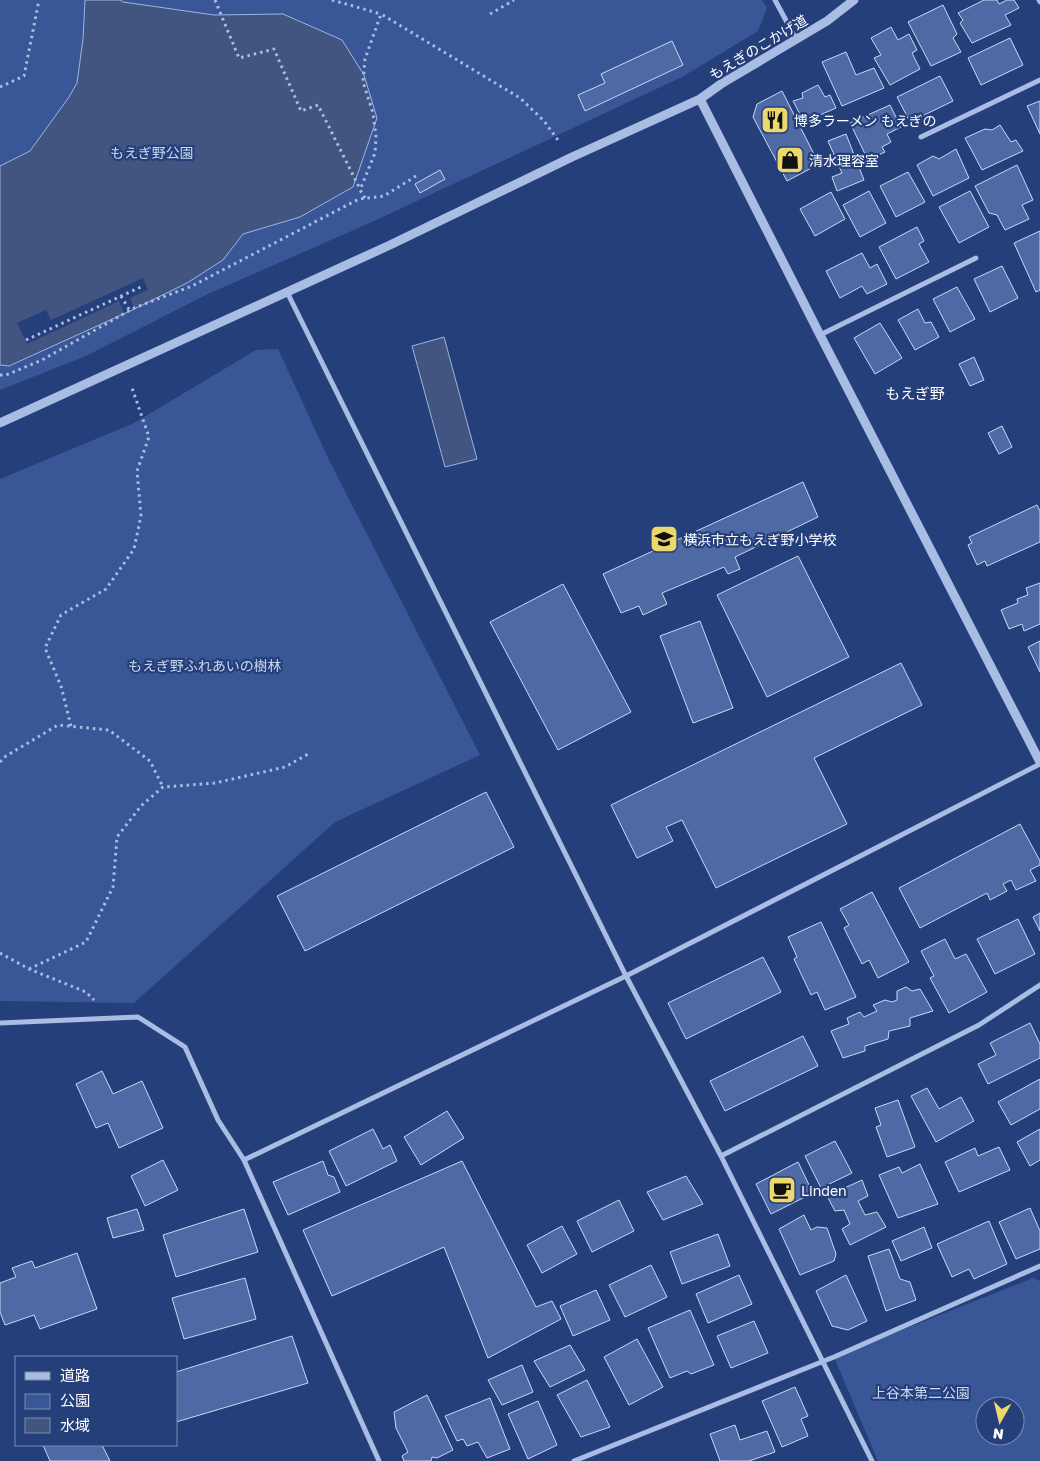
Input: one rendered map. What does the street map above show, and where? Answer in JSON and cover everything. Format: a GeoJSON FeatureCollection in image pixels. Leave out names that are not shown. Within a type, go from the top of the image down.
{"type":"FeatureCollection","features":[{"type":"Feature","properties":{"kind":"street"},"geometry":{"type":"LineString","coordinates":[[775,0],[796,39]]}},
{"type":"Feature","properties":{"kind":"street","name":"もえぎのこかげ道"},"geometry":{"type":"LineString","coordinates":[[0,423],[390,245],[564,161],[700,99],[721,84],[827,21],[854,0]]}},
{"type":"Feature","properties":{"kind":"street"},"geometry":{"type":"LineString","coordinates":[[921,137],[1040,80]]}},
{"type":"Feature","properties":{"kind":"street"},"geometry":{"type":"LineString","coordinates":[[244,1160],[626,976],[1040,763],[700,99]]}},
{"type":"Feature","properties":{"kind":"street"},"geometry":{"type":"LineString","coordinates":[[820,335],[976,258]]}},
{"type":"Feature","properties":{"kind":"street"},"geometry":{"type":"LineString","coordinates":[[287,292],[626,976],[721,1156],[872,1461]]}},
{"type":"Feature","properties":{"kind":"street"},"geometry":{"type":"LineString","coordinates":[[721,1156],[979,1025],[1040,985]]}},
{"type":"Feature","properties":{"kind":"street"},"geometry":{"type":"LineString","coordinates":[[0,1024],[138,1017],[185,1047],[218,1120],[244,1160],[379,1461]]}},
{"type":"Feature","properties":{"kind":"street"},"geometry":{"type":"LineString","coordinates":[[574,1461],[823,1360],[1040,1266]]}},
{"type":"Feature","properties":{"kind":"path"},"geometry":{"type":"LineString","coordinates":[[0,87],[24,76],[39,0]]}},
{"type":"Feature","properties":{"kind":"path"},"geometry":{"type":"LineString","coordinates":[[215,0],[239,58],[274,48],[300,111],[318,105],[365,198]]}},
{"type":"Feature","properties":{"kind":"path"},"geometry":{"type":"LineString","coordinates":[[332,0],[382,14],[520,98],[544,121],[558,140]]}},
{"type":"Feature","properties":{"kind":"path"},"geometry":{"type":"LineString","coordinates":[[490,14],[514,0]]}},
{"type":"Feature","properties":{"kind":"path"},"geometry":{"type":"LineString","coordinates":[[360,190],[375,153],[376,137],[373,113],[363,82],[365,59],[382,14]]}},
{"type":"Feature","properties":{"kind":"path"},"geometry":{"type":"LineString","coordinates":[[0,375],[6,375],[42,360],[134,308],[192,286],[360,199],[384,196],[416,176]]}},
{"type":"Feature","properties":{"kind":"path"},"geometry":{"type":"LineString","coordinates":[[26,340],[143,286]]}},
{"type":"Feature","properties":{"kind":"path"},"geometry":{"type":"LineString","coordinates":[[121,296],[130,311]]}},
{"type":"Feature","properties":{"kind":"path"},"geometry":{"type":"LineString","coordinates":[[71,726],[61,686],[45,648],[61,615],[106,589],[134,549],[140,516],[137,471],[148,437],[132,388]]}},
{"type":"Feature","properties":{"kind":"path"},"geometry":{"type":"LineString","coordinates":[[0,762],[6,756],[58,725],[109,730],[150,761],[163,787]]}},
{"type":"Feature","properties":{"kind":"path"},"geometry":{"type":"LineString","coordinates":[[29,969],[86,942],[113,887],[117,837],[141,806],[163,787],[215,783],[285,767],[310,753]]}},
{"type":"Feature","properties":{"kind":"path"},"geometry":{"type":"LineString","coordinates":[[0,953],[29,969],[86,992],[112,1018]]}},
{"type":"Feature","properties":{"kind":"green space","name":"もえぎ野公園"},"geometry":{"type":"Polygon","coordinates":[[[0,0],[762,0],[767,8],[758,31],[682,77],[372,222],[208,294],[86,356],[0,390],[0,0]]]}},
{"type":"Feature","properties":{"kind":"green space","name":"もえぎ野ふれあいの樹林"},"geometry":{"type":"Polygon","coordinates":[[[278,349],[330,462],[480,755],[335,822],[134,1003],[0,1001],[0,479],[134,423],[256,350],[278,349]]]}},
{"type":"Feature","properties":{"kind":"green space","name":"上谷本第二公園"},"geometry":{"type":"Polygon","coordinates":[[[1033,1278],[1040,1281],[1040,1461],[878,1461],[834,1357],[1033,1278]]]}},
{"type":"Feature","properties":{"kind":"water"},"geometry":{"type":"Polygon","coordinates":[[[85,0],[120,0],[123,2],[214,15],[283,14],[342,40],[364,75],[377,118],[353,187],[300,217],[243,234],[223,260],[187,283],[9,366],[0,365],[0,166],[30,151],[77,83],[83,39],[85,0]]]}},
{"type":"Feature","properties":{"kind":"water"},"geometry":{"type":"Polygon","coordinates":[[[444,337],[477,459],[445,467],[412,346],[444,337]]]}},
{"type":"Feature","properties":{"kind":"pier"},"geometry":{"type":"Polygon","coordinates":[[[143,278],[148,290],[130,298],[134,308],[124,313],[119,301],[27,344],[17,323],[46,310],[51,320],[143,278]]]}},
{"type":"Feature","properties":{"kind":"building"},"geometry":{"type":"Polygon","coordinates":[[[984,0],[997,0],[999,4],[1007,0],[1014,0],[1019,8],[1005,15],[1011,25],[972,43],[960,23],[963,20],[958,13],[984,0]]]}},
{"type":"Feature","properties":{"kind":"building"},"geometry":{"type":"Polygon","coordinates":[[[943,5],[957,34],[953,38],[961,52],[931,66],[908,22],[943,5]]]}},
{"type":"Feature","properties":{"kind":"building"},"geometry":{"type":"Polygon","coordinates":[[[891,27],[898,40],[909,34],[917,50],[912,53],[920,69],[890,85],[874,58],[881,55],[871,38],[891,27]]]}},
{"type":"Feature","properties":{"kind":"building"},"geometry":{"type":"Polygon","coordinates":[[[1010,38],[1023,65],[981,85],[968,58],[1010,38]]]}},
{"type":"Feature","properties":{"kind":"building"},"geometry":{"type":"Polygon","coordinates":[[[672,41],[683,65],[585,111],[578,95],[605,83],[601,74],[672,41]]]}},
{"type":"Feature","properties":{"kind":"building"},"geometry":{"type":"Polygon","coordinates":[[[846,52],[856,75],[874,68],[884,88],[842,106],[822,62],[846,52]]]}},
{"type":"Feature","properties":{"kind":"building"},"geometry":{"type":"Polygon","coordinates":[[[940,76],[953,101],[910,122],[897,97],[940,76]]]}},
{"type":"Feature","properties":{"kind":"building"},"geometry":{"type":"Polygon","coordinates":[[[818,85],[825,97],[830,95],[836,108],[804,122],[793,101],[803,98],[802,93],[818,85]]]}},
{"type":"Feature","properties":{"kind":"building"},"geometry":{"type":"Polygon","coordinates":[[[782,91],[819,164],[787,181],[753,117],[757,104],[782,91]]]}},
{"type":"Feature","properties":{"kind":"building"},"geometry":{"type":"Polygon","coordinates":[[[1040,101],[1040,134],[1027,106],[1040,101]]]}},
{"type":"Feature","properties":{"kind":"building"},"geometry":{"type":"Polygon","coordinates":[[[890,105],[901,127],[887,134],[891,142],[882,147],[885,152],[868,160],[850,123],[890,105]]]}},
{"type":"Feature","properties":{"kind":"building"},"geometry":{"type":"Polygon","coordinates":[[[1000,125],[1011,142],[1016,140],[1023,151],[982,170],[965,138],[985,129],[992,130],[1000,125]]]}},
{"type":"Feature","properties":{"kind":"building"},"geometry":{"type":"Polygon","coordinates":[[[846,134],[864,180],[837,191],[832,177],[842,173],[828,141],[846,134]]]}},
{"type":"Feature","properties":{"kind":"building"},"geometry":{"type":"Polygon","coordinates":[[[956,149],[969,178],[933,196],[917,165],[933,156],[939,159],[956,149]]]}},
{"type":"Feature","properties":{"kind":"building"},"geometry":{"type":"Polygon","coordinates":[[[1017,165],[1033,200],[1022,205],[1029,219],[1005,230],[997,215],[989,213],[975,186],[1017,165]]]}},
{"type":"Feature","properties":{"kind":"building"},"geometry":{"type":"Polygon","coordinates":[[[440,170],[445,179],[420,193],[415,184],[440,170]]]}},
{"type":"Feature","properties":{"kind":"building"},"geometry":{"type":"Polygon","coordinates":[[[908,172],[925,202],[896,217],[880,186],[908,172]]]}},
{"type":"Feature","properties":{"kind":"building"},"geometry":{"type":"Polygon","coordinates":[[[869,191],[886,223],[860,237],[843,205],[869,191]]]}},
{"type":"Feature","properties":{"kind":"building"},"geometry":{"type":"Polygon","coordinates":[[[970,191],[989,227],[959,243],[939,207],[970,191]]]}},
{"type":"Feature","properties":{"kind":"building"},"geometry":{"type":"Polygon","coordinates":[[[831,192],[845,219],[815,236],[800,209],[831,192]]]}},
{"type":"Feature","properties":{"kind":"building"},"geometry":{"type":"Polygon","coordinates":[[[917,227],[924,241],[919,244],[929,262],[896,279],[879,247],[917,227]]]}},
{"type":"Feature","properties":{"kind":"building"},"geometry":{"type":"Polygon","coordinates":[[[1040,231],[1040,290],[1036,292],[1014,243],[1040,231]]]}},
{"type":"Feature","properties":{"kind":"building"},"geometry":{"type":"Polygon","coordinates":[[[862,253],[870,268],[877,264],[887,284],[867,294],[862,286],[840,298],[826,271],[862,253]]]}},
{"type":"Feature","properties":{"kind":"building"},"geometry":{"type":"Polygon","coordinates":[[[1002,266],[1018,298],[990,312],[974,279],[1002,266]]]}},
{"type":"Feature","properties":{"kind":"building"},"geometry":{"type":"Polygon","coordinates":[[[957,287],[975,319],[950,332],[933,299],[957,287]]]}},
{"type":"Feature","properties":{"kind":"building"},"geometry":{"type":"Polygon","coordinates":[[[918,309],[925,323],[931,322],[939,337],[915,350],[898,320],[918,309]]]}},
{"type":"Feature","properties":{"kind":"building"},"geometry":{"type":"Polygon","coordinates":[[[880,323],[902,358],[875,374],[854,338],[880,323]]]}},
{"type":"Feature","properties":{"kind":"building"},"geometry":{"type":"Polygon","coordinates":[[[974,357],[984,380],[970,386],[959,364],[974,357]]]}},
{"type":"Feature","properties":{"kind":"building"},"geometry":{"type":"Polygon","coordinates":[[[1002,426],[1012,447],[999,454],[988,433],[1002,426]]]}},
{"type":"Feature","properties":{"kind":"building"},"geometry":{"type":"Polygon","coordinates":[[[803,482],[818,517],[735,557],[740,569],[728,574],[724,567],[662,593],[667,604],[643,615],[639,606],[621,613],[603,574],[803,482]]]}},
{"type":"Feature","properties":{"kind":"building"},"geometry":{"type":"Polygon","coordinates":[[[1037,505],[1040,511],[1040,542],[987,566],[985,561],[977,565],[968,545],[972,543],[969,537],[1037,505]]]}},
{"type":"Feature","properties":{"kind":"building"},"geometry":{"type":"Polygon","coordinates":[[[798,556],[849,657],[767,697],[717,595],[798,556]]]}},
{"type":"Feature","properties":{"kind":"building"},"geometry":{"type":"Polygon","coordinates":[[[1040,583],[1040,624],[1024,631],[1022,624],[1009,629],[1001,610],[1018,603],[1017,599],[1028,595],[1026,588],[1040,583]]]}},
{"type":"Feature","properties":{"kind":"building"},"geometry":{"type":"Polygon","coordinates":[[[563,584],[631,712],[558,750],[490,622],[563,584]]]}},
{"type":"Feature","properties":{"kind":"building"},"geometry":{"type":"Polygon","coordinates":[[[700,621],[733,708],[693,723],[660,636],[700,621]]]}},
{"type":"Feature","properties":{"kind":"building"},"geometry":{"type":"Polygon","coordinates":[[[1040,641],[1040,672],[1028,647],[1040,641]]]}},
{"type":"Feature","properties":{"kind":"building"},"geometry":{"type":"Polygon","coordinates":[[[901,663],[922,705],[814,758],[847,824],[716,888],[682,820],[666,827],[673,841],[637,858],[611,805],[901,663]]]}},
{"type":"Feature","properties":{"kind":"building"},"geometry":{"type":"Polygon","coordinates":[[[486,792],[514,847],[305,951],[277,896],[486,792]]]}},
{"type":"Feature","properties":{"kind":"building"},"geometry":{"type":"Polygon","coordinates":[[[1020,824],[1040,861],[1040,865],[1030,870],[1036,881],[1016,890],[1011,880],[1003,884],[1007,891],[990,900],[987,893],[920,928],[899,888],[1020,824]]]}},
{"type":"Feature","properties":{"kind":"building"},"geometry":{"type":"Polygon","coordinates":[[[872,892],[909,962],[878,978],[869,960],[862,964],[844,928],[849,925],[840,909],[872,892]]]}},
{"type":"Feature","properties":{"kind":"building"},"geometry":{"type":"Polygon","coordinates":[[[1040,913],[1040,931],[1033,917],[1040,913]]]}},
{"type":"Feature","properties":{"kind":"building"},"geometry":{"type":"Polygon","coordinates":[[[1018,919],[1035,954],[995,974],[977,939],[1018,919]]]}},
{"type":"Feature","properties":{"kind":"building"},"geometry":{"type":"Polygon","coordinates":[[[821,922],[856,997],[825,1010],[817,992],[811,995],[794,959],[797,957],[788,937],[821,922]]]}},
{"type":"Feature","properties":{"kind":"building"},"geometry":{"type":"Polygon","coordinates":[[[945,939],[955,959],[966,954],[987,992],[949,1013],[930,978],[934,976],[921,951],[945,939]]]}},
{"type":"Feature","properties":{"kind":"building"},"geometry":{"type":"Polygon","coordinates":[[[763,957],[781,992],[686,1039],[668,1003],[763,957]]]}},
{"type":"Feature","properties":{"kind":"building"},"geometry":{"type":"Polygon","coordinates":[[[906,987],[912,991],[920,989],[933,1011],[910,1018],[910,1026],[889,1031],[888,1039],[865,1046],[865,1051],[843,1058],[831,1031],[849,1024],[847,1018],[860,1012],[864,1017],[877,1011],[873,1005],[885,1000],[892,1002],[897,1000],[897,991],[906,987]]]}},
{"type":"Feature","properties":{"kind":"building"},"geometry":{"type":"Polygon","coordinates":[[[1030,1023],[1040,1044],[1040,1058],[988,1084],[978,1064],[996,1055],[990,1043],[1030,1023]]]}},
{"type":"Feature","properties":{"kind":"building"},"geometry":{"type":"Polygon","coordinates":[[[803,1036],[818,1066],[725,1111],[710,1081],[803,1036]]]}},
{"type":"Feature","properties":{"kind":"building"},"geometry":{"type":"Polygon","coordinates":[[[102,1071],[113,1094],[142,1081],[163,1128],[119,1148],[108,1123],[96,1128],[76,1084],[102,1071]]]}},
{"type":"Feature","properties":{"kind":"building"},"geometry":{"type":"Polygon","coordinates":[[[1040,1079],[1040,1109],[1011,1125],[998,1102],[1040,1079]]]}},
{"type":"Feature","properties":{"kind":"building"},"geometry":{"type":"Polygon","coordinates":[[[927,1088],[939,1109],[961,1097],[974,1121],[936,1142],[911,1096],[927,1088]]]}},
{"type":"Feature","properties":{"kind":"building"},"geometry":{"type":"Polygon","coordinates":[[[898,1100],[915,1147],[887,1157],[876,1127],[881,1125],[875,1108],[898,1100]]]}},
{"type":"Feature","properties":{"kind":"building"},"geometry":{"type":"Polygon","coordinates":[[[447,1111],[464,1138],[421,1165],[404,1137],[447,1111]]]}},
{"type":"Feature","properties":{"kind":"building"},"geometry":{"type":"Polygon","coordinates":[[[373,1129],[383,1149],[390,1145],[397,1161],[346,1186],[329,1151],[373,1129]]]}},
{"type":"Feature","properties":{"kind":"building"},"geometry":{"type":"Polygon","coordinates":[[[1040,1129],[1040,1160],[1030,1166],[1017,1142],[1040,1129]]]}},
{"type":"Feature","properties":{"kind":"building"},"geometry":{"type":"Polygon","coordinates":[[[835,1141],[852,1173],[821,1188],[805,1156],[835,1141]]]}},
{"type":"Feature","properties":{"kind":"building"},"geometry":{"type":"Polygon","coordinates":[[[999,1147],[1010,1170],[959,1192],[945,1162],[975,1148],[978,1156],[999,1147]]]}},
{"type":"Feature","properties":{"kind":"building"},"geometry":{"type":"Polygon","coordinates":[[[163,1160],[178,1190],[145,1206],[131,1176],[163,1160]]]}},
{"type":"Feature","properties":{"kind":"building"},"geometry":{"type":"Polygon","coordinates":[[[323,1161],[328,1175],[334,1177],[340,1192],[288,1215],[273,1182],[323,1161]]]}},
{"type":"Feature","properties":{"kind":"building"},"geometry":{"type":"Polygon","coordinates":[[[462,1161],[536,1307],[552,1301],[561,1319],[488,1358],[444,1247],[332,1296],[303,1230],[462,1161]]]}},
{"type":"Feature","properties":{"kind":"building"},"geometry":{"type":"Polygon","coordinates":[[[798,1162],[813,1193],[771,1214],[756,1184],[798,1162]]]}},
{"type":"Feature","properties":{"kind":"building"},"geometry":{"type":"Polygon","coordinates":[[[920,1164],[938,1204],[898,1218],[879,1175],[899,1167],[902,1173],[920,1164]]]}},
{"type":"Feature","properties":{"kind":"building"},"geometry":{"type":"Polygon","coordinates":[[[686,1176],[703,1204],[663,1220],[647,1192],[686,1176]]]}},
{"type":"Feature","properties":{"kind":"building"},"geometry":{"type":"Polygon","coordinates":[[[862,1180],[868,1196],[858,1201],[865,1215],[877,1212],[886,1227],[850,1245],[842,1229],[850,1224],[844,1210],[835,1211],[827,1196],[862,1180]]]}},
{"type":"Feature","properties":{"kind":"building"},"geometry":{"type":"Polygon","coordinates":[[[619,1200],[634,1231],[592,1252],[577,1221],[619,1200]]]}},
{"type":"Feature","properties":{"kind":"building"},"geometry":{"type":"Polygon","coordinates":[[[1030,1208],[1040,1231],[1040,1249],[1016,1259],[999,1222],[1030,1208]]]}},
{"type":"Feature","properties":{"kind":"building"},"geometry":{"type":"Polygon","coordinates":[[[137,1209],[144,1230],[113,1238],[107,1218],[137,1209]]]}},
{"type":"Feature","properties":{"kind":"building"},"geometry":{"type":"Polygon","coordinates":[[[244,1209],[258,1252],[176,1277],[163,1235],[244,1209]]]}},
{"type":"Feature","properties":{"kind":"building"},"geometry":{"type":"Polygon","coordinates":[[[804,1215],[811,1230],[817,1227],[827,1228],[836,1254],[834,1261],[800,1275],[779,1229],[804,1215]]]}},
{"type":"Feature","properties":{"kind":"building"},"geometry":{"type":"Polygon","coordinates":[[[989,1221],[1007,1264],[974,1279],[969,1269],[952,1277],[937,1244],[989,1221]]]}},
{"type":"Feature","properties":{"kind":"building"},"geometry":{"type":"Polygon","coordinates":[[[562,1226],[577,1254],[542,1273],[527,1245],[562,1226]]]}},
{"type":"Feature","properties":{"kind":"building"},"geometry":{"type":"Polygon","coordinates":[[[924,1227],[932,1248],[901,1261],[892,1241],[924,1227]]]}},
{"type":"Feature","properties":{"kind":"building"},"geometry":{"type":"Polygon","coordinates":[[[718,1234],[730,1266],[682,1284],[670,1252],[718,1234]]]}},
{"type":"Feature","properties":{"kind":"building"},"geometry":{"type":"Polygon","coordinates":[[[889,1249],[900,1279],[910,1282],[916,1300],[886,1311],[868,1256],[889,1249]]]}},
{"type":"Feature","properties":{"kind":"building"},"geometry":{"type":"Polygon","coordinates":[[[77,1253],[97,1309],[40,1329],[34,1315],[5,1325],[0,1312],[0,1283],[16,1277],[12,1268],[32,1261],[35,1268],[77,1253]]]}},
{"type":"Feature","properties":{"kind":"building"},"geometry":{"type":"Polygon","coordinates":[[[651,1265],[667,1297],[625,1317],[609,1285],[651,1265]]]}},
{"type":"Feature","properties":{"kind":"building"},"geometry":{"type":"Polygon","coordinates":[[[739,1275],[752,1304],[708,1323],[696,1294],[739,1275]]]}},
{"type":"Feature","properties":{"kind":"building"},"geometry":{"type":"Polygon","coordinates":[[[846,1275],[867,1321],[848,1330],[832,1326],[816,1291],[846,1275]]]}},
{"type":"Feature","properties":{"kind":"building"},"geometry":{"type":"Polygon","coordinates":[[[245,1278],[256,1319],[184,1339],[172,1298],[245,1278]]]}},
{"type":"Feature","properties":{"kind":"building"},"geometry":{"type":"Polygon","coordinates":[[[596,1290],[610,1320],[573,1336],[560,1306],[596,1290]]]}},
{"type":"Feature","properties":{"kind":"building"},"geometry":{"type":"Polygon","coordinates":[[[690,1310],[714,1365],[691,1374],[687,1371],[670,1378],[648,1328],[690,1310]]]}},
{"type":"Feature","properties":{"kind":"building"},"geometry":{"type":"Polygon","coordinates":[[[754,1321],[768,1353],[731,1368],[717,1336],[754,1321]]]}},
{"type":"Feature","properties":{"kind":"building"},"geometry":{"type":"Polygon","coordinates":[[[292,1336],[308,1383],[178,1421],[178,1371],[292,1336]]]}},
{"type":"Feature","properties":{"kind":"building"},"geometry":{"type":"Polygon","coordinates":[[[637,1339],[663,1387],[629,1405],[604,1357],[637,1339]]]}},
{"type":"Feature","properties":{"kind":"building"},"geometry":{"type":"Polygon","coordinates":[[[570,1345],[585,1370],[550,1387],[534,1361],[570,1345]]]}},
{"type":"Feature","properties":{"kind":"building"},"geometry":{"type":"Polygon","coordinates":[[[522,1365],[533,1392],[502,1405],[488,1380],[522,1365]]]}},
{"type":"Feature","properties":{"kind":"building"},"geometry":{"type":"Polygon","coordinates":[[[587,1380],[610,1427],[581,1437],[557,1395],[587,1380]]]}},
{"type":"Feature","properties":{"kind":"building"},"geometry":{"type":"Polygon","coordinates":[[[795,1387],[808,1416],[801,1419],[808,1436],[782,1447],[762,1401],[795,1387]]]}},
{"type":"Feature","properties":{"kind":"building"},"geometry":{"type":"Polygon","coordinates":[[[427,1395],[453,1450],[437,1458],[432,1457],[431,1461],[404,1461],[402,1456],[408,1452],[396,1428],[394,1412],[427,1395]]]}},
{"type":"Feature","properties":{"kind":"building"},"geometry":{"type":"Polygon","coordinates":[[[490,1398],[510,1449],[487,1458],[478,1442],[467,1446],[463,1439],[457,1441],[445,1416],[490,1398]]]}},
{"type":"Feature","properties":{"kind":"building"},"geometry":{"type":"Polygon","coordinates":[[[538,1401],[557,1445],[528,1459],[508,1414],[538,1401]]]}},
{"type":"Feature","properties":{"kind":"building"},"geometry":{"type":"Polygon","coordinates":[[[735,1425],[740,1440],[767,1431],[775,1452],[749,1461],[720,1461],[710,1434],[735,1425]]]}},
{"type":"Feature","properties":{"kind":"building"},"geometry":{"type":"Polygon","coordinates":[[[43,1446],[102,1446],[110,1461],[50,1461],[43,1446]]]}},
{"type":"Feature","properties":{"kind":"place","name":"博多ラーメン もえぎの"},"geometry":{"type":"Point","coordinates":[775,120]}},
{"type":"Feature","properties":{"kind":"place","name":"清水理容室"},"geometry":{"type":"Point","coordinates":[790,160]}},
{"type":"Feature","properties":{"kind":"place","name":"横浜市立もえぎ野小学校"},"geometry":{"type":"Point","coordinates":[664,539]}},
{"type":"Feature","properties":{"kind":"place","name":"Linden"},"geometry":{"type":"Point","coordinates":[782,1190]}},
{"type":"Feature","properties":{"kind":"district","name":"もえぎ野"},"geometry":{"type":"Point","coordinates":[915,393]}}]}
